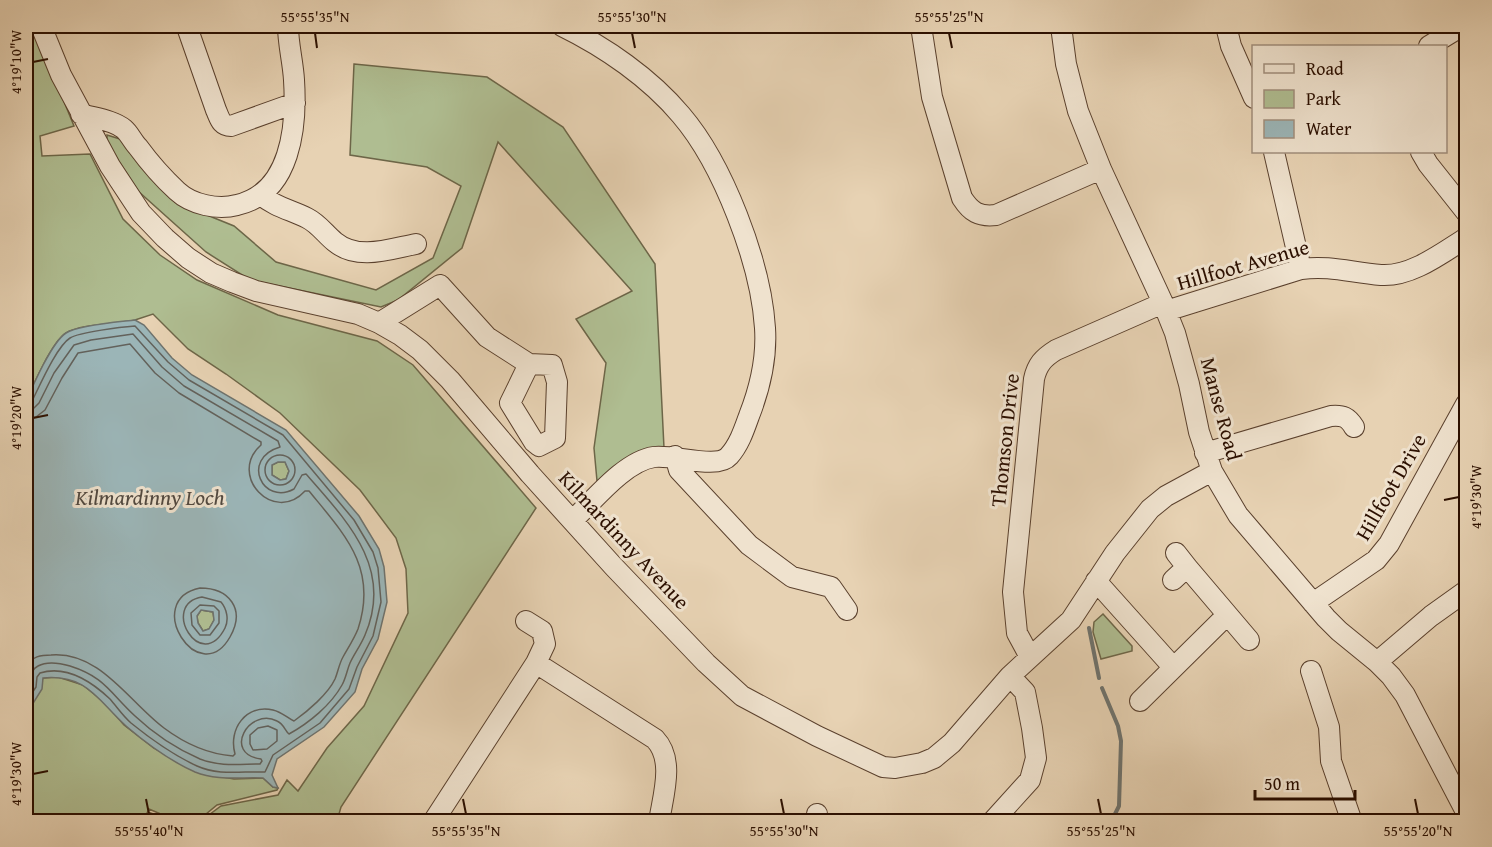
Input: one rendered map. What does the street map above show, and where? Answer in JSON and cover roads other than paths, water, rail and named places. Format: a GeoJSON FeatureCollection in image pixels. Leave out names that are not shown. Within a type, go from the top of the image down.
{"type":"FeatureCollection","features":[{"type":"Feature","properties":{"kind":"street","name":"Kilmardinny Avenue"},"geometry":{"type":"LineString","coordinates":[[41,26],[61,75],[125,192],[141,213],[173,245],[203,268],[232,282],[256,291],[334,308],[379,323],[400,335],[420,350],[450,380],[530,474],[706,663],[742,696],[817,736],[883,767],[908,767],[934,758],[952,743],[1010,676],[1071,620],[1096,581],[1150,509],[1209,462],[1331,416],[1343,416],[1349,419],[1354,427]]}},
{"type":"Feature","properties":{"kind":"street"},"geometry":{"type":"LineString","coordinates":[[81,114],[110,122],[124,129],[178,193],[197,203],[218,208],[246,203],[261,195],[274,182],[291,139],[295,103],[288,26]]}},
{"type":"Feature","properties":{"kind":"street"},"geometry":{"type":"LineString","coordinates":[[562,26],[606,51],[631,69],[681,114],[708,153],[743,233],[754,267],[765,328],[764,361],[757,396],[741,437],[724,460],[697,462],[675,456],[657,456],[640,461],[627,470],[573,520]]}},
{"type":"Feature","properties":{"kind":"street"},"geometry":{"type":"LineString","coordinates":[[921,26],[936,117],[962,198],[968,208],[977,214],[996,215],[1101,169]]}},
{"type":"Feature","properties":{"kind":"street","name":"Manse Road"},"geometry":{"type":"LineString","coordinates":[[1061,26],[1073,94],[1101,169],[1165,307],[1182,355],[1209,462],[1238,515],[1339,631],[1377,662],[1405,695],[1467,813]]}},
{"type":"Feature","properties":{"kind":"street"},"geometry":{"type":"LineString","coordinates":[[1226,26],[1231,46],[1247,70],[1252,90]]}},
{"type":"Feature","properties":{"kind":"street"},"geometry":{"type":"LineString","coordinates":[[1431,45],[1462,26]]}},
{"type":"Feature","properties":{"kind":"street"},"geometry":{"type":"LineString","coordinates":[[187,27],[216,110],[225,126],[231,126],[295,103]]}},
{"type":"Feature","properties":{"kind":"street"},"geometry":{"type":"LineString","coordinates":[[97,144],[99,128],[110,122]]}},
{"type":"Feature","properties":{"kind":"street"},"geometry":{"type":"LineString","coordinates":[[1274,153],[1301,269]]}},
{"type":"Feature","properties":{"kind":"street"},"geometry":{"type":"LineString","coordinates":[[1422,153],[1467,212]]}},
{"type":"Feature","properties":{"kind":"street"},"geometry":{"type":"LineString","coordinates":[[261,195],[271,204],[308,218],[320,226],[331,240],[342,248],[354,252],[374,252],[416,244]]}},
{"type":"Feature","properties":{"kind":"street","name":"Hillfoot Avenue"},"geometry":{"type":"LineString","coordinates":[[1165,307],[1301,269],[1319,267],[1382,275],[1395,273],[1423,263],[1467,238]]}},
{"type":"Feature","properties":{"kind":"street"},"geometry":{"type":"LineString","coordinates":[[379,323],[440,285],[487,337],[529,364]]}},
{"type":"Feature","properties":{"kind":"street","name":"Thomson Drive"},"geometry":{"type":"LineString","coordinates":[[1030,657],[1017,633],[1013,592],[1037,367],[1045,357],[1056,350],[1165,307]]}},
{"type":"Feature","properties":{"kind":"street","name":"Hillfoot Drive"},"geometry":{"type":"LineString","coordinates":[[1314,603],[1376,560],[1389,544],[1467,404]]}},
{"type":"Feature","properties":{"kind":"street"},"geometry":{"type":"LineString","coordinates":[[675,456],[679,470],[749,545],[792,577],[831,587],[847,610]]}},
{"type":"Feature","properties":{"kind":"street"},"geometry":{"type":"LineString","coordinates":[[1179,567],[1249,640]]}},
{"type":"Feature","properties":{"kind":"street"},"geometry":{"type":"LineString","coordinates":[[1096,581],[1173,667]]}},
{"type":"Feature","properties":{"kind":"street"},"geometry":{"type":"LineString","coordinates":[[1377,662],[1431,616],[1467,591]]}},
{"type":"Feature","properties":{"kind":"street"},"geometry":{"type":"LineString","coordinates":[[1140,701],[1227,615]]}},
{"type":"Feature","properties":{"kind":"street"},"geometry":{"type":"LineString","coordinates":[[433,822],[433,818],[536,663],[545,644],[542,631],[526,621]]}},
{"type":"Feature","properties":{"kind":"street"},"geometry":{"type":"LineString","coordinates":[[536,663],[655,739],[662,746],[667,769],[659,822]]}},
{"type":"Feature","properties":{"kind":"street"},"geometry":{"type":"LineString","coordinates":[[1311,671],[1329,728],[1331,760],[1352,822]]}},
{"type":"Feature","properties":{"kind":"street"},"geometry":{"type":"LineString","coordinates":[[992,822],[1030,780],[1035,758],[1025,692],[1010,676]]}},
{"type":"Feature","properties":{"kind":"water","name":"Kilmardinny Loch"},"geometry":{"type":"Polygon","coordinates":[[[135,320],[144,325],[172,358],[192,375],[286,430],[359,516],[379,549],[384,567],[387,602],[378,639],[362,669],[355,692],[324,727],[277,759],[272,775],[278,788],[273,787],[263,778],[212,777],[186,768],[142,739],[91,691],[71,680],[43,678],[42,689],[32,705],[26,702],[26,402],[49,354],[66,333],[89,326],[135,320]],[[285,462],[272,465],[272,475],[280,480],[286,479],[289,471],[285,462]],[[201,610],[197,616],[203,631],[209,629],[214,620],[213,612],[201,610]]]}},
{"type":"Feature","properties":{"kind":"waterway"},"geometry":{"type":"LineString","coordinates":[[1089,628],[1099,678]]}},
{"type":"Feature","properties":{"kind":"waterway"},"geometry":{"type":"LineString","coordinates":[[1102,688],[1118,726],[1121,741],[1119,806],[1108,822]]}}]}
